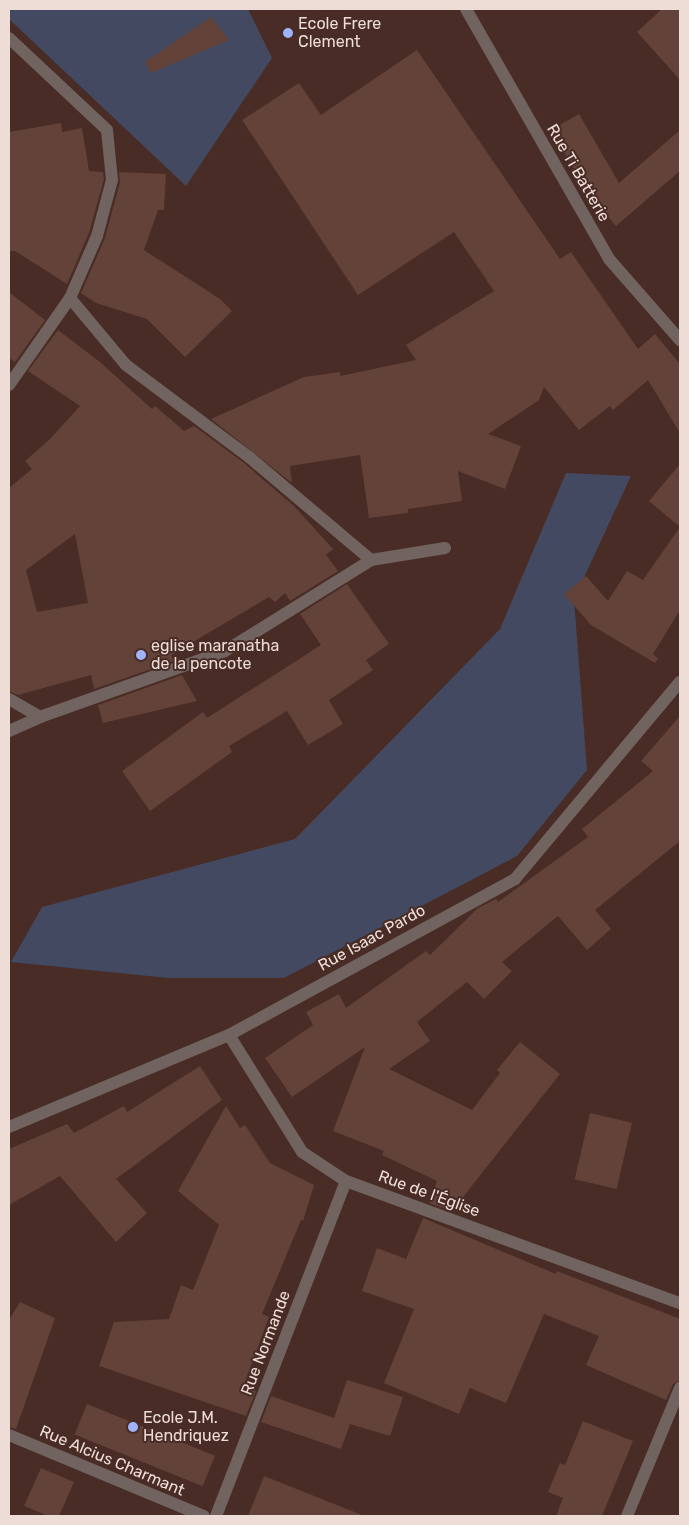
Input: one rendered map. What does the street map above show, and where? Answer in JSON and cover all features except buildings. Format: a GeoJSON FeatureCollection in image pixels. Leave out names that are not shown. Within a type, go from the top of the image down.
{"type":"FeatureCollection","features":[{"type":"Feature","properties":{"kind":"street","name":"Rue Ti Batterie"},"geometry":{"type":"LineString","coordinates":[[466,9],[608,259],[680,340]]}},
{"type":"Feature","properties":{"kind":"street"},"geometry":{"type":"LineString","coordinates":[[9,38],[107,130],[112,180],[98,236],[70,298],[9,385]]}},
{"type":"Feature","properties":{"kind":"street"},"geometry":{"type":"LineString","coordinates":[[70,298],[126,365],[249,458],[371,560]]}},
{"type":"Feature","properties":{"kind":"street"},"geometry":{"type":"LineString","coordinates":[[9,731],[40,717],[224,651],[371,560],[445,548]]}},
{"type":"Feature","properties":{"kind":"street","name":"Rue Isaac Pardo"},"geometry":{"type":"LineString","coordinates":[[9,1127],[229,1035],[515,879],[680,682]]}},
{"type":"Feature","properties":{"kind":"street"},"geometry":{"type":"LineString","coordinates":[[9,700],[40,717]]}},
{"type":"Feature","properties":{"kind":"street","name":"Rue de l'Église"},"geometry":{"type":"LineString","coordinates":[[229,1035],[302,1152],[346,1181],[680,1303]]}},
{"type":"Feature","properties":{"kind":"street","name":"Rue Normande"},"geometry":{"type":"LineString","coordinates":[[216,1516],[346,1181]]}},
{"type":"Feature","properties":{"kind":"street"},"geometry":{"type":"LineString","coordinates":[[627,1516],[680,1388]]}},
{"type":"Feature","properties":{"kind":"street","name":"Rue Alcius Charmant"},"geometry":{"type":"LineString","coordinates":[[9,1435],[204,1516]]}},
{"type":"Feature","properties":{"kind":"shaded area"},"geometry":{"type":"Polygon","coordinates":[[[9,9],[248,9],[272,58],[186,186],[9,19],[9,9]]]}},
{"type":"Feature","properties":{"kind":"shaded area"},"geometry":{"type":"Polygon","coordinates":[[[566,473],[631,476],[574,599],[587,770],[517,856],[284,978],[168,978],[11,962],[42,907],[295,839],[500,629],[566,473]]]}},
{"type":"Feature","properties":{"kind":"place","name":"Ecole Frere Clement"},"geometry":{"type":"Point","coordinates":[288,33]}},
{"type":"Feature","properties":{"kind":"place","name":"eglise maranatha de la pencote"},"geometry":{"type":"Point","coordinates":[141,655]}},
{"type":"Feature","properties":{"kind":"place","name":"Ecole J.M. Hendriquez"},"geometry":{"type":"Point","coordinates":[133,1427]}}]}
